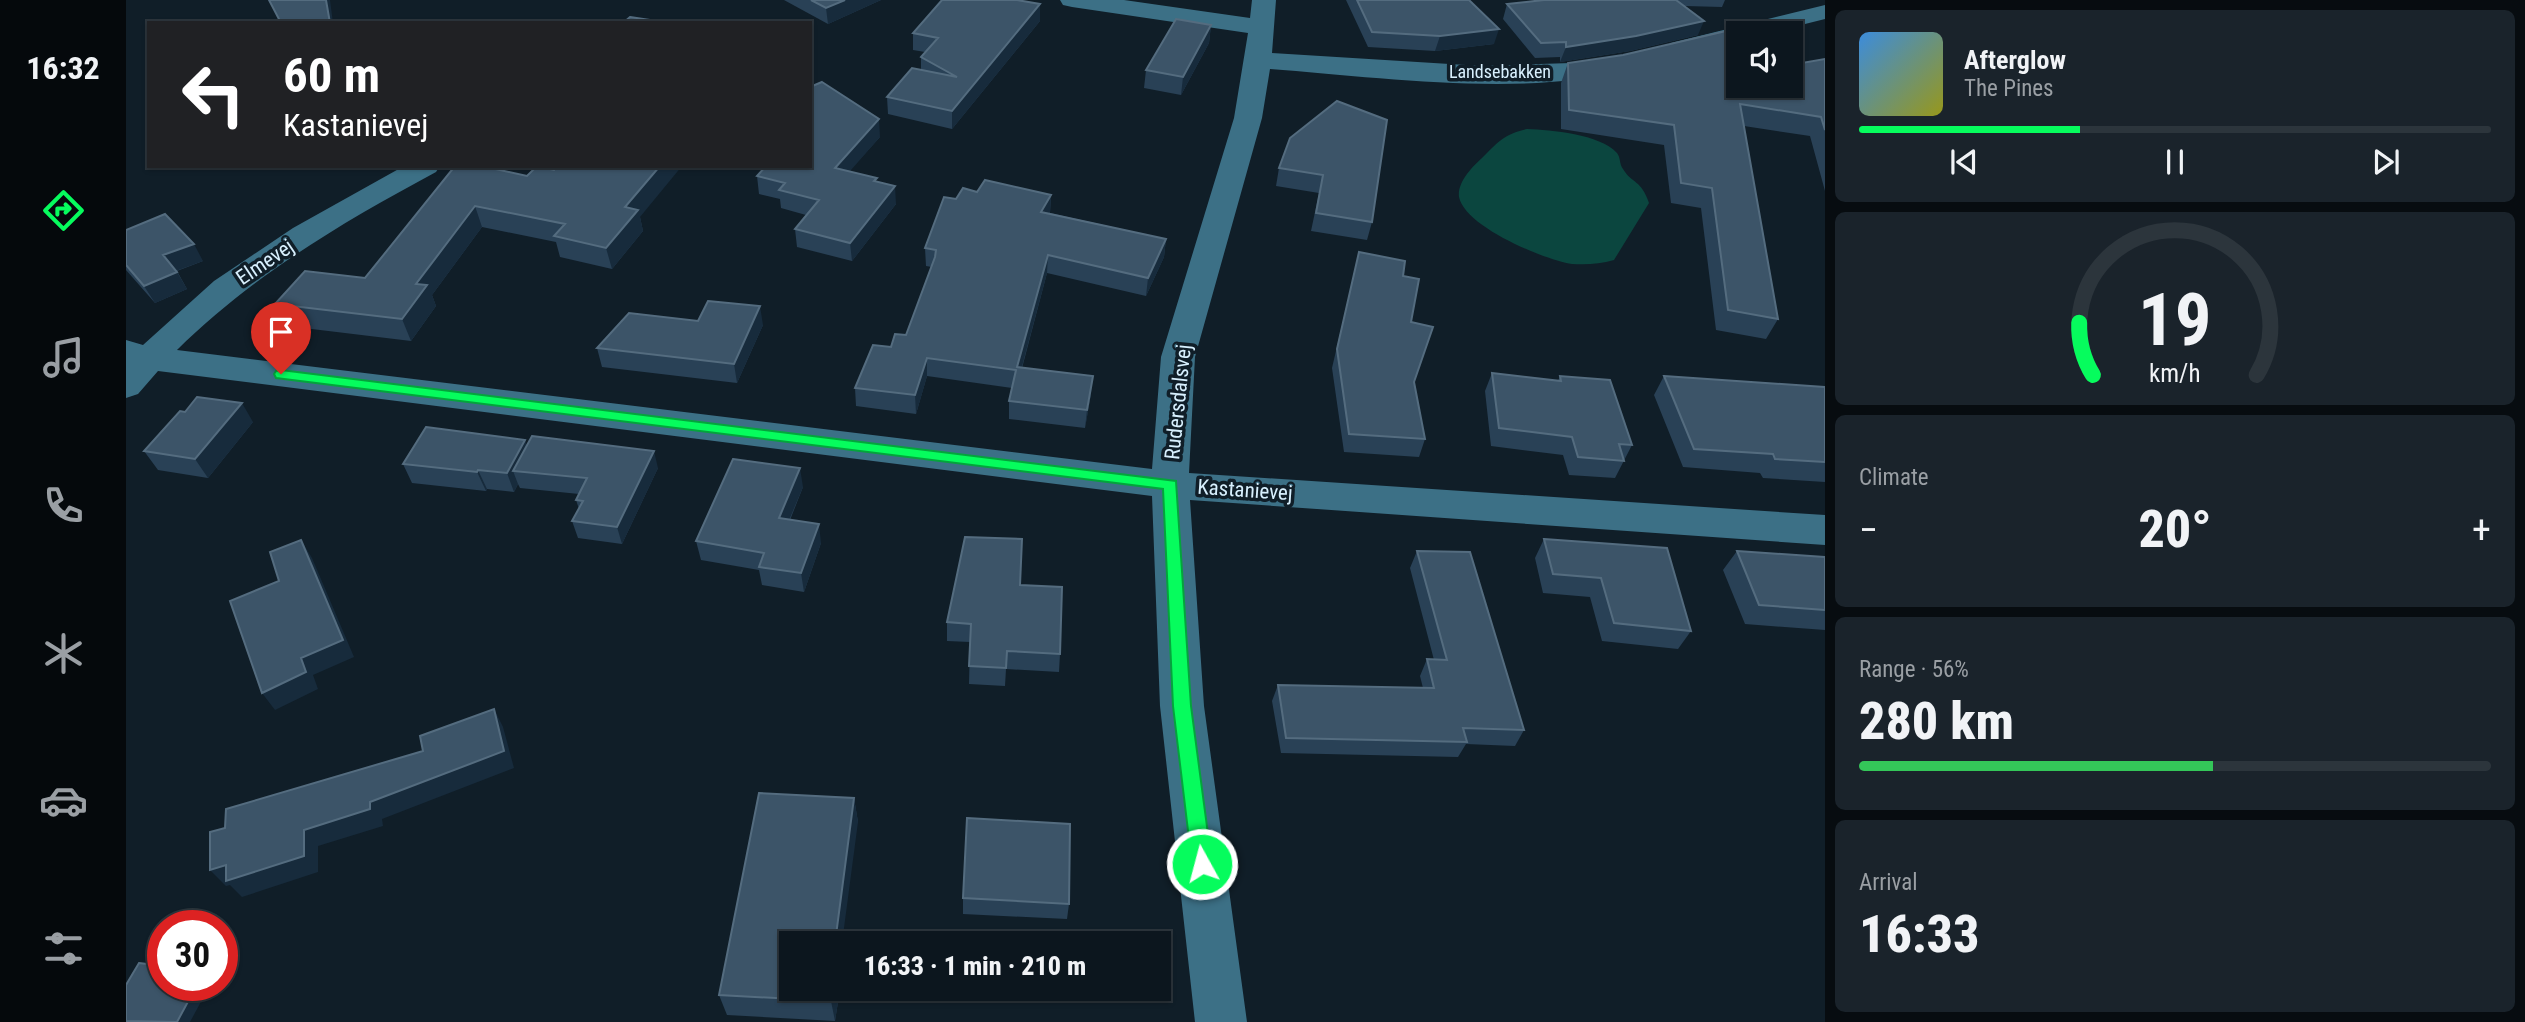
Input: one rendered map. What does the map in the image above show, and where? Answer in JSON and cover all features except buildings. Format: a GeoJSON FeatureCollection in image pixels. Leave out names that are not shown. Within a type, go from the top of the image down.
{"type":"FeatureCollection","features":[{"type":"Feature","properties":{"kind":"street","name":"Landsebakken"},"geometry":{"type":"LineString","coordinates":[[1072,0],[1154,5],[1478,75],[1541,74],[1614,66],[1726,37]]}},
{"type":"Feature","properties":{"kind":"street","name":"Landsebakken"},"geometry":{"type":"LineString","coordinates":[[1790,21],[1825,12]]}},
{"type":"Feature","properties":{"kind":"street","name":"Rudersdalsvej"},"geometry":{"type":"LineString","coordinates":[[1221,1022],[1182,706],[1170,485],[1178,357],[1248,118],[1261,29]]}},
{"type":"Feature","properties":{"kind":"street","name":"Elmevej"},"geometry":{"type":"LineString","coordinates":[[133,365],[249,269],[370,196],[422,168]]}},
{"type":"Feature","properties":{"kind":"street","name":"Kastanievej"},"geometry":{"type":"LineString","coordinates":[[133,365],[1170,485],[1825,530]]}},
{"type":"Feature","properties":{"kind":"shaded area"},"geometry":{"type":"Polygon","coordinates":[[[1527,129],[1575,134],[1599,141],[1617,153],[1626,174],[1643,190],[1649,203],[1614,260],[1572,264],[1544,256],[1490,230],[1464,208],[1459,191],[1470,170],[1503,139],[1527,129]]]}},
{"type":"Feature","properties":{"kind":"route"},"geometry":{"type":"LineString","coordinates":[[281,374],[1170,485],[1182,706],[1202,864]]}}]}
